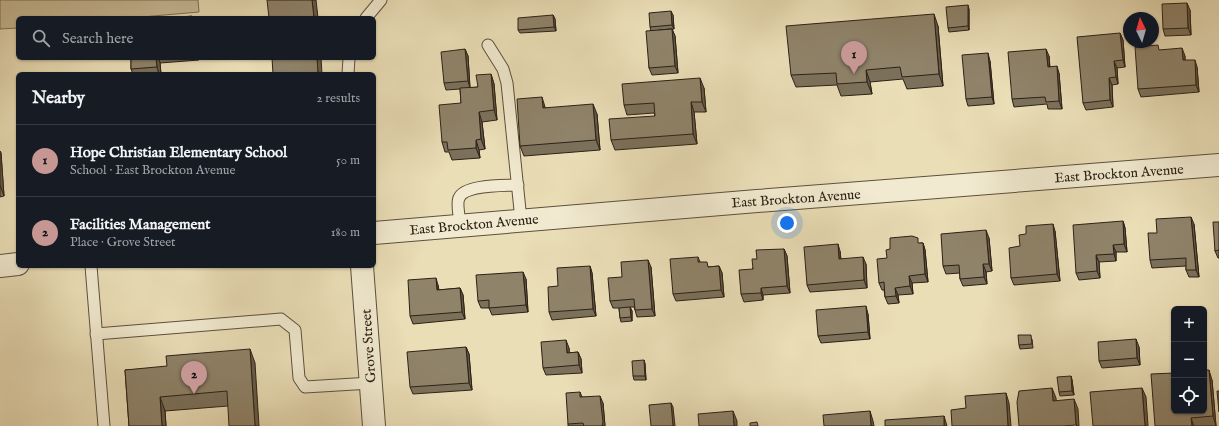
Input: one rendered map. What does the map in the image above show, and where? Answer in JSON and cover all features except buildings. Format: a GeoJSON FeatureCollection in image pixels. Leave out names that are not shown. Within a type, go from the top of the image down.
{"type":"FeatureCollection","features":[{"type":"Feature","properties":{"kind":"street","name":"East Brockton Avenue"},"geometry":{"type":"LineString","coordinates":[[376,233],[1219,165]]}},
{"type":"Feature","properties":{"kind":"street"},"geometry":{"type":"LineString","coordinates":[[0,266],[16,264]]}},
{"type":"Feature","properties":{"kind":"street","name":"Grove Street"},"geometry":{"type":"LineString","coordinates":[[362,268],[374,426]]}},
{"type":"Feature","properties":{"kind":"lane"},"geometry":{"type":"LineString","coordinates":[[368,16],[381,0]]}},
{"type":"Feature","properties":{"kind":"lane"},"geometry":{"type":"LineString","coordinates":[[488,45],[503,69],[507,83],[521,220]]}},
{"type":"Feature","properties":{"kind":"lane"},"geometry":{"type":"LineString","coordinates":[[348,72],[349,60]]}},
{"type":"Feature","properties":{"kind":"lane"},"geometry":{"type":"LineString","coordinates":[[460,225],[458,199],[462,193],[472,188],[518,185]]}},
{"type":"Feature","properties":{"kind":"lane"},"geometry":{"type":"LineString","coordinates":[[91,268],[104,426]]}},
{"type":"Feature","properties":{"kind":"lane"},"geometry":{"type":"LineString","coordinates":[[96,334],[281,319],[295,330],[299,378],[305,387],[371,383]]}},
{"type":"Feature","properties":{"kind":"shaded area"},"geometry":{"type":"Polygon","coordinates":[[[0,0],[198,0],[199,12],[153,16],[16,16],[16,28],[0,29],[0,0]]]}},
{"type":"Feature","properties":{"kind":"place","name":"Hope Christian Elementary School"},"geometry":{"type":"Point","coordinates":[854,74]}},
{"type":"Feature","properties":{"kind":"place","name":"Facilities Management"},"geometry":{"type":"Point","coordinates":[194,394]}}]}
